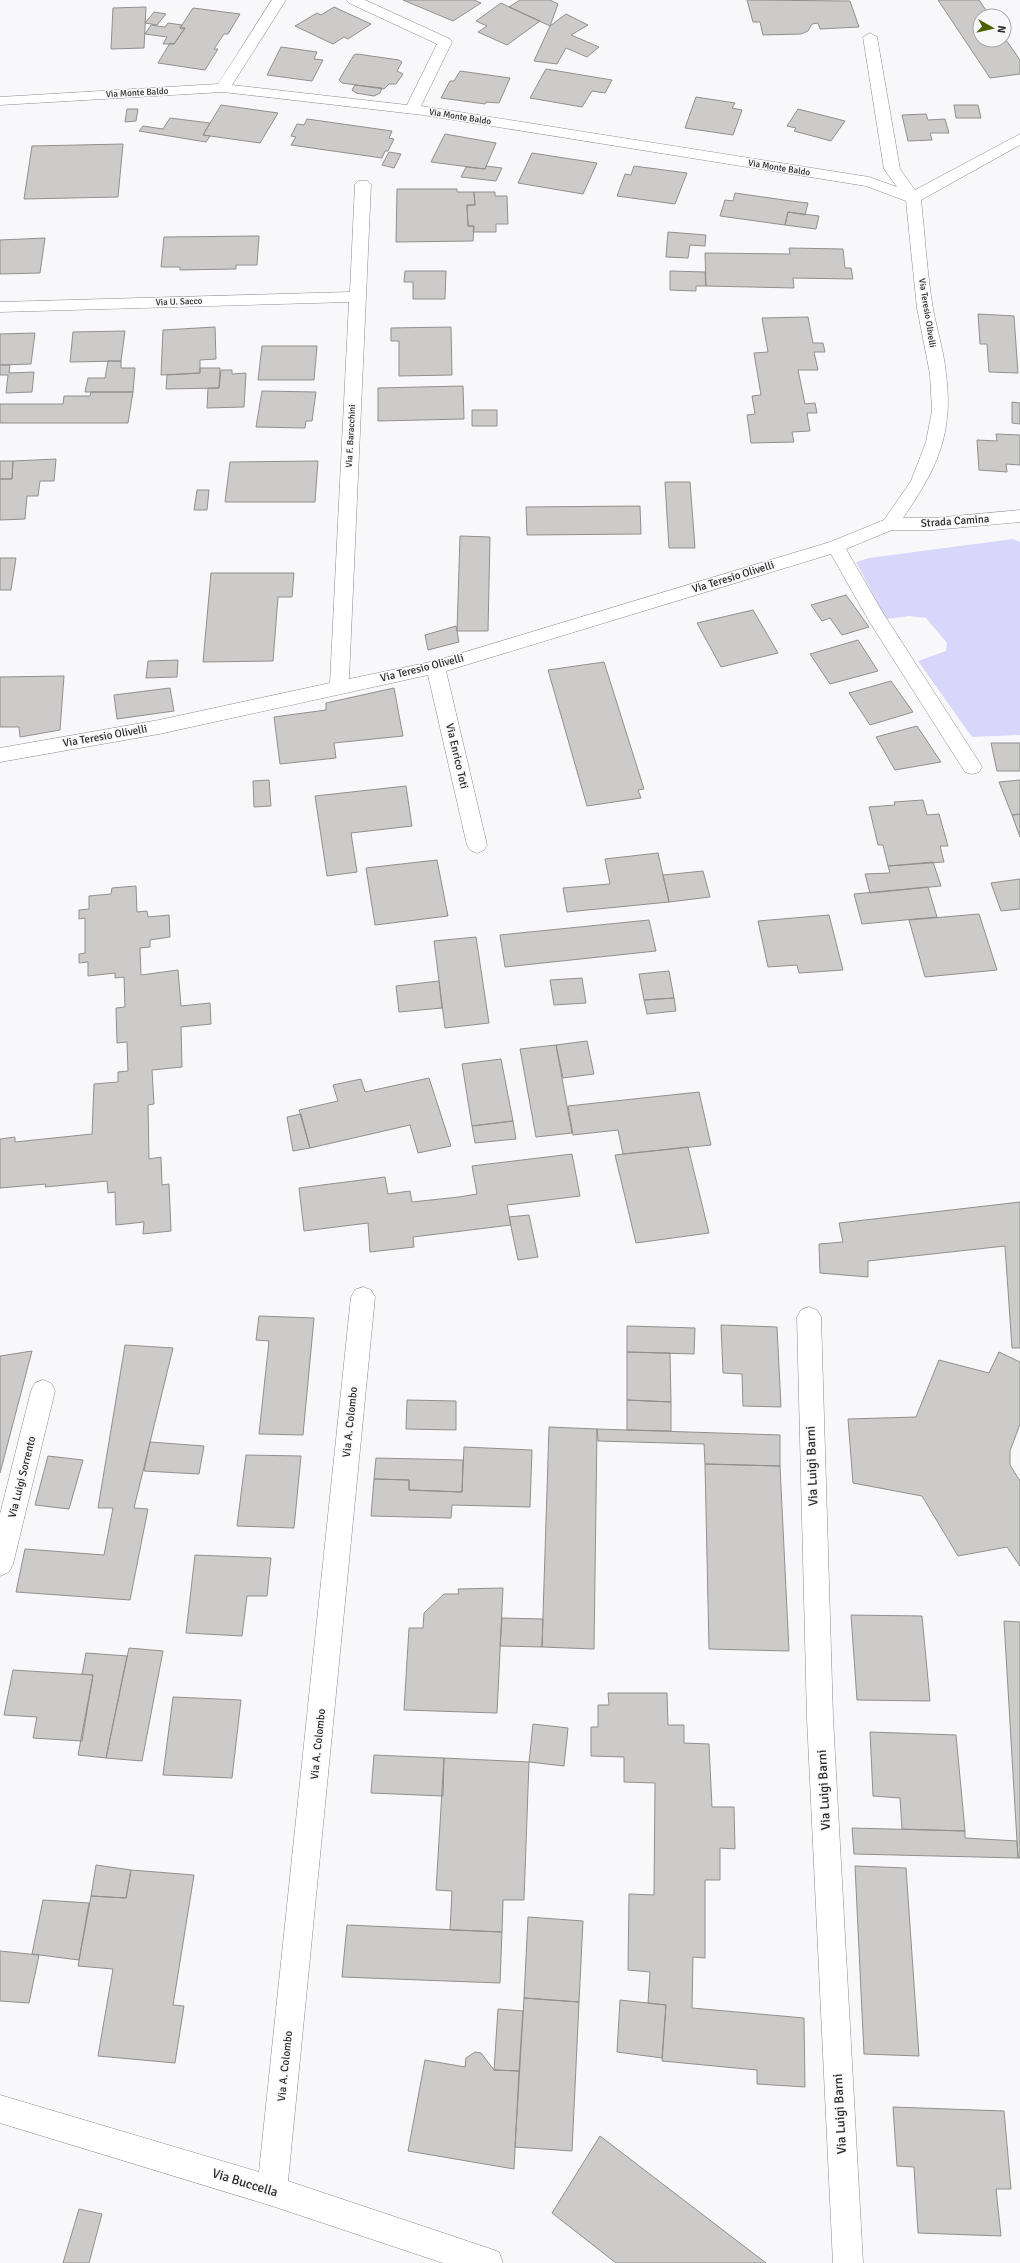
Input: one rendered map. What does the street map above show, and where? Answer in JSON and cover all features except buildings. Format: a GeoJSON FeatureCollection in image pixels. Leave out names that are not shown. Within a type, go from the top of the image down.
{"type":"FeatureCollection","features":[{"type":"Feature","properties":{"kind":"street"},"geometry":{"type":"LineString","coordinates":[[223,88],[280,0]]}},
{"type":"Feature","properties":{"kind":"street"},"geometry":{"type":"LineString","coordinates":[[354,0],[446,42],[412,110]]}},
{"type":"Feature","properties":{"kind":"street","name":"Via Teresio Olivelli"},"geometry":{"type":"LineString","coordinates":[[0,755],[159,727],[436,667],[836,546],[890,524],[919,482],[935,442],[940,411],[938,374],[925,308],[913,198],[892,169],[870,37]]}},
{"type":"Feature","properties":{"kind":"street","name":"Via Monte Baldo"},"geometry":{"type":"LineString","coordinates":[[0,101],[223,88],[412,110],[869,182],[913,198]]}},
{"type":"Feature","properties":{"kind":"street"},"geometry":{"type":"LineString","coordinates":[[913,198],[1020,139]]}},
{"type":"Feature","properties":{"kind":"street","name":"Via F. Baracchini"},"geometry":{"type":"LineString","coordinates":[[339,688],[363,184]]}},
{"type":"Feature","properties":{"kind":"street","name":"Via U. Sacco"},"geometry":{"type":"LineString","coordinates":[[0,307],[358,296]]}},
{"type":"Feature","properties":{"kind":"street","name":"Strada Camina"},"geometry":{"type":"LineString","coordinates":[[890,524],[933,524],[1020,516]]}},
{"type":"Feature","properties":{"kind":"street"},"geometry":{"type":"LineString","coordinates":[[836,546],[876,616],[972,767]]}},
{"type":"Feature","properties":{"kind":"street","name":"Via Enrico Toti"},"geometry":{"type":"LineString","coordinates":[[436,667],[477,845]]}},
{"type":"Feature","properties":{"kind":"street","name":"Via A. Colombo"},"geometry":{"type":"LineString","coordinates":[[272,2191],[363,1297]]}},
{"type":"Feature","properties":{"kind":"street","name":"Via Luigi Barni"},"geometry":{"type":"LineString","coordinates":[[809,1317],[820,1718],[848,2263]]}},
{"type":"Feature","properties":{"kind":"street","name":"Via Luigi Sorrento"},"geometry":{"type":"LineString","coordinates":[[0,1564],[43,1391]]}},
{"type":"Feature","properties":{"kind":"street","name":"Via Buccella"},"geometry":{"type":"LineString","coordinates":[[0,2109],[272,2191],[488,2263]]}},
{"type":"Feature","properties":{"kind":"shaded area"},"geometry":{"type":"Polygon","coordinates":[[[1013,539],[1020,542],[1020,735],[972,737],[918,661],[946,651],[947,643],[926,618],[909,616],[886,619],[856,562],[869,558],[1013,539]]]}}]}
